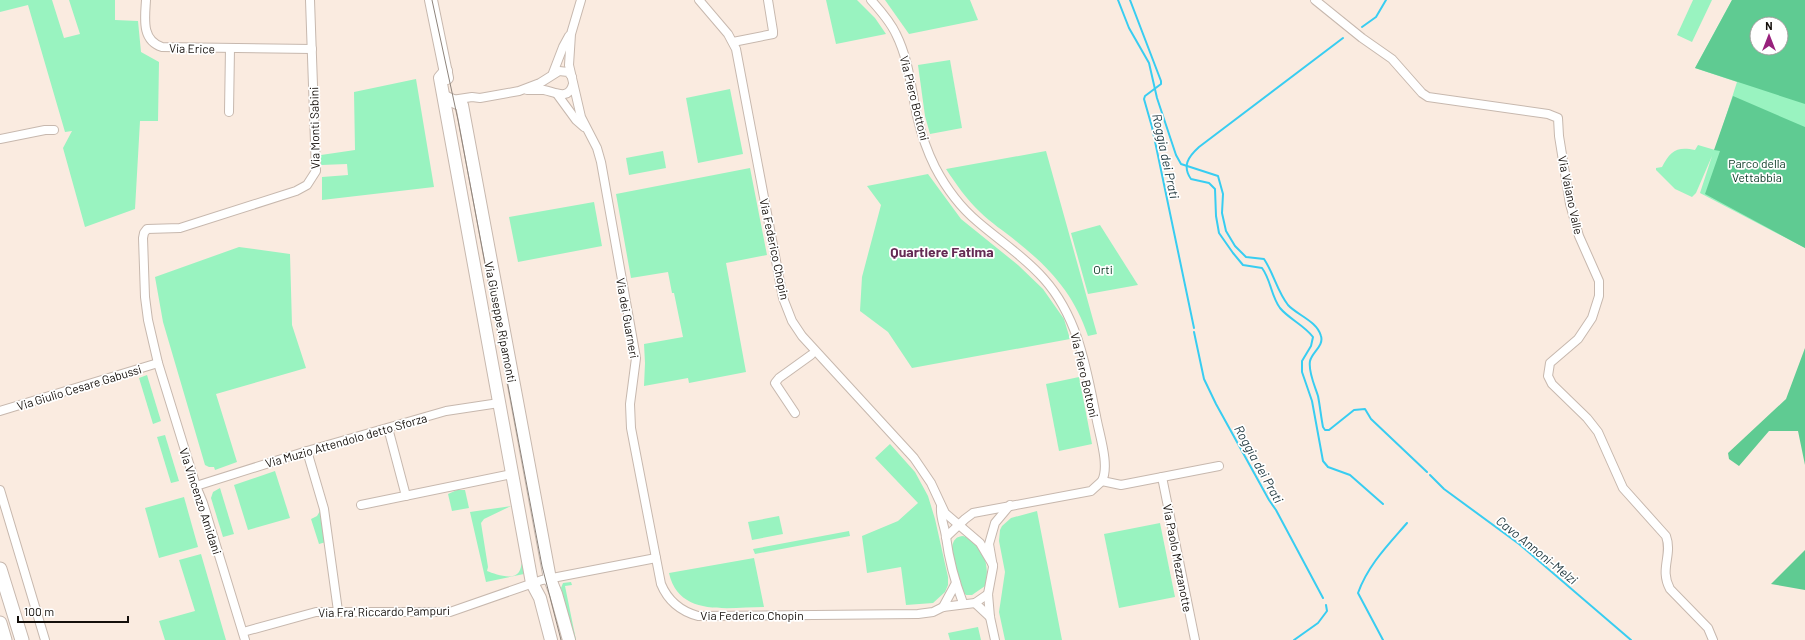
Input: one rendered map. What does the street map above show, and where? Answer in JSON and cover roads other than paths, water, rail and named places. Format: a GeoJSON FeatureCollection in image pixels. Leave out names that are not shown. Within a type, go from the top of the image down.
{"type":"FeatureCollection","features":[{"type":"Feature","properties":{"kind":"main road"},"geometry":{"type":"LineString","coordinates":[[0,569],[22,640]]}},
{"type":"Feature","properties":{"kind":"main road"},"geometry":{"type":"LineString","coordinates":[[0,623],[5,640]]}},
{"type":"Feature","properties":{"kind":"street","name":"Via Erice"},"geometry":{"type":"LineString","coordinates":[[146,0],[146,30],[149,40],[156,45],[165,47],[230,48]]}},
{"type":"Feature","properties":{"kind":"street","name":"Via Monti Sabini"},"geometry":{"type":"LineString","coordinates":[[158,363],[145,297],[144,233],[153,228],[180,228],[296,191],[307,185],[316,171],[310,0]]}},
{"type":"Feature","properties":{"kind":"street","name":"Via Giuseppe Ripamonti"},"geometry":{"type":"LineString","coordinates":[[430,0],[446,71],[440,78],[451,102],[550,579],[556,594],[569,640]]}},
{"type":"Feature","properties":{"kind":"street"},"geometry":{"type":"LineString","coordinates":[[556,94],[549,85],[563,47],[571,34],[581,0]]}},
{"type":"Feature","properties":{"kind":"street","name":"Via Federico Chopin"},"geometry":{"type":"LineString","coordinates":[[699,0],[733,42],[736,49],[783,298],[792,321],[802,336],[920,466],[931,483],[946,514],[959,528],[980,543],[993,564]]}},
{"type":"Feature","properties":{"kind":"street"},"geometry":{"type":"LineString","coordinates":[[733,42],[772,34],[774,31],[768,0]]}},
{"type":"Feature","properties":{"kind":"street","name":"Via Piero Bottoni"},"geometry":{"type":"LineString","coordinates":[[871,0],[887,18],[901,44],[908,67],[920,128],[935,167],[944,182],[963,208],[1026,260],[1045,279],[1070,316],[1080,343],[1087,372],[1105,465],[1105,474],[1102,481]]}},
{"type":"Feature","properties":{"kind":"street","name":"Via Vaiano Valle"},"geometry":{"type":"LineString","coordinates":[[1315,0],[1353,31],[1392,59],[1422,93],[1428,97],[1548,114],[1558,118],[1559,140],[1570,204],[1579,236],[1599,281],[1599,296],[1592,318],[1578,339],[1553,360],[1549,366],[1548,376],[1552,384],[1592,424],[1598,432],[1623,488],[1666,536],[1668,542],[1664,576],[1666,582],[1670,590],[1708,628],[1713,640]]}},
{"type":"Feature","properties":{"kind":"street","name":"Via dei Guarneri"},"geometry":{"type":"LineString","coordinates":[[571,34],[569,56],[573,80],[581,117],[595,143],[600,158],[634,346],[636,371],[630,404],[630,418],[656,558]]}},
{"type":"Feature","properties":{"kind":"street"},"geometry":{"type":"LineString","coordinates":[[229,112],[230,48],[312,49]]}},
{"type":"Feature","properties":{"kind":"street"},"geometry":{"type":"LineString","coordinates":[[451,102],[472,97],[480,98],[519,91],[541,90],[556,94],[567,93],[573,80],[568,72],[562,70],[540,83],[519,91]]}},
{"type":"Feature","properties":{"kind":"street","name":"Via dei Guarneri"},"geometry":{"type":"LineString","coordinates":[[556,94],[576,120],[586,128]]}},
{"type":"Feature","properties":{"kind":"street","name":"Via Giuseppe Ripamonti"},"geometry":{"type":"LineString","coordinates":[[451,102],[499,403],[532,583],[540,598],[551,640]]}},
{"type":"Feature","properties":{"kind":"street"},"geometry":{"type":"LineString","coordinates":[[0,139],[45,130],[54,130]]}},
{"type":"Feature","properties":{"kind":"street"},"geometry":{"type":"LineString","coordinates":[[795,413],[776,386],[775,382],[811,355]]}},
{"type":"Feature","properties":{"kind":"street","name":"Via Giulio Cesare Gabussi"},"geometry":{"type":"LineString","coordinates":[[0,411],[158,363]]}},
{"type":"Feature","properties":{"kind":"street","name":"Via Vincenzo Amidani"},"geometry":{"type":"LineString","coordinates":[[158,363],[244,636]]}},
{"type":"Feature","properties":{"kind":"street","name":"Via Muzio Attendolo detto Sforza"},"geometry":{"type":"LineString","coordinates":[[196,486],[307,451],[446,411],[499,403]]}},
{"type":"Feature","properties":{"kind":"street"},"geometry":{"type":"LineString","coordinates":[[388,428],[406,496]]}},
{"type":"Feature","properties":{"kind":"street"},"geometry":{"type":"LineString","coordinates":[[307,451],[324,509],[338,611]]}},
{"type":"Feature","properties":{"kind":"street"},"geometry":{"type":"LineString","coordinates":[[946,537],[959,528],[973,513],[1089,491],[1102,481],[1121,486],[1219,466]]}},
{"type":"Feature","properties":{"kind":"street"},"geometry":{"type":"LineString","coordinates":[[361,505],[512,474]]}},
{"type":"Feature","properties":{"kind":"street","name":"Via Paolo Mezzanotte"},"geometry":{"type":"LineString","coordinates":[[1162,477],[1195,640]]}},
{"type":"Feature","properties":{"kind":"street"},"geometry":{"type":"LineString","coordinates":[[0,490],[45,640]]}},
{"type":"Feature","properties":{"kind":"street"},"geometry":{"type":"LineString","coordinates":[[995,640],[990,617],[988,594],[993,564],[989,544],[996,521],[1010,505]]}},
{"type":"Feature","properties":{"kind":"street","name":"Via Federico Chopin"},"geometry":{"type":"LineString","coordinates":[[656,558],[661,584],[668,598],[683,610],[698,616],[918,614],[933,612],[943,607],[963,603],[946,547],[946,537],[940,513],[941,506]]}},
{"type":"Feature","properties":{"kind":"street"},"geometry":{"type":"LineString","coordinates":[[532,583],[656,558]]}},
{"type":"Feature","properties":{"kind":"street","name":"Via Fra' Riccardo Pampuri"},"geometry":{"type":"LineString","coordinates":[[244,636],[310,613],[338,611],[444,613],[532,583]]}},
{"type":"Feature","properties":{"kind":"street"},"geometry":{"type":"LineString","coordinates":[[943,607],[956,583]]}},
{"type":"Feature","properties":{"kind":"street"},"geometry":{"type":"LineString","coordinates":[[963,603],[975,603],[988,594]]}},
{"type":"Feature","properties":{"kind":"street"},"geometry":{"type":"LineString","coordinates":[[975,603],[990,617]]}},
{"type":"Feature","properties":{"kind":"waterway","name":"Cavo Annoni-Melzi"},"geometry":{"type":"LineString","coordinates":[[1118,0],[1129,28],[1149,63],[1157,98],[1176,155],[1181,164],[1218,176],[1223,194],[1222,213],[1226,231],[1235,246],[1246,257],[1264,259],[1284,300],[1292,309],[1311,322],[1319,331],[1321,343],[1311,358],[1310,365],[1311,374],[1318,396],[1323,427],[1325,430],[1329,430],[1354,410],[1365,409],[1371,419],[1427,472]]}},
{"type":"Feature","properties":{"kind":"waterway","name":"Roggia dei Prati"},"geometry":{"type":"LineString","coordinates":[[1130,0],[1161,81],[1161,84],[1145,96],[1144,99],[1152,127],[1194,328]]}},
{"type":"Feature","properties":{"kind":"waterway"},"geometry":{"type":"LineString","coordinates":[[1362,27],[1376,17],[1386,0]]}},
{"type":"Feature","properties":{"kind":"waterway"},"geometry":{"type":"LineString","coordinates":[[1343,38],[1199,147],[1189,158],[1187,170],[1191,179],[1209,183],[1215,189],[1216,216],[1219,233],[1233,253],[1243,265],[1262,268],[1280,308],[1313,337],[1311,346],[1302,361],[1302,372],[1312,401],[1323,461],[1328,467],[1350,475],[1383,504]]}},
{"type":"Feature","properties":{"kind":"waterway","name":"Roggia dei Prati"},"geometry":{"type":"LineString","coordinates":[[1194,332],[1204,379],[1216,404],[1276,510],[1323,598]]}},
{"type":"Feature","properties":{"kind":"waterway","name":"Cavo Annoni-Melzi"},"geometry":{"type":"LineString","coordinates":[[1430,475],[1444,489],[1519,544],[1631,640]]}},
{"type":"Feature","properties":{"kind":"waterway"},"geometry":{"type":"LineString","coordinates":[[1383,640],[1358,593],[1373,564],[1407,523]]}},
{"type":"Feature","properties":{"kind":"waterway","name":"Roggia dei Prati"},"geometry":{"type":"LineString","coordinates":[[1294,640],[1318,623],[1327,611],[1326,605]]}},
{"type":"Feature","properties":{"kind":"tram line"},"geometry":{"type":"LineString","coordinates":[[432,0],[458,120],[542,566],[561,640]]}},
{"type":"Feature","properties":{"kind":"district","name":"Quartiere Fatima"},"geometry":{"type":"Point","coordinates":[942,251]}},
{"type":"Feature","properties":{"kind":"park label","name":"Parco della Vettabbia"},"geometry":{"type":"Point","coordinates":[1757,170]}},
{"type":"Feature","properties":{"kind":"park label","name":"Orti"},"geometry":{"type":"Point","coordinates":[1103,269]}}]}
